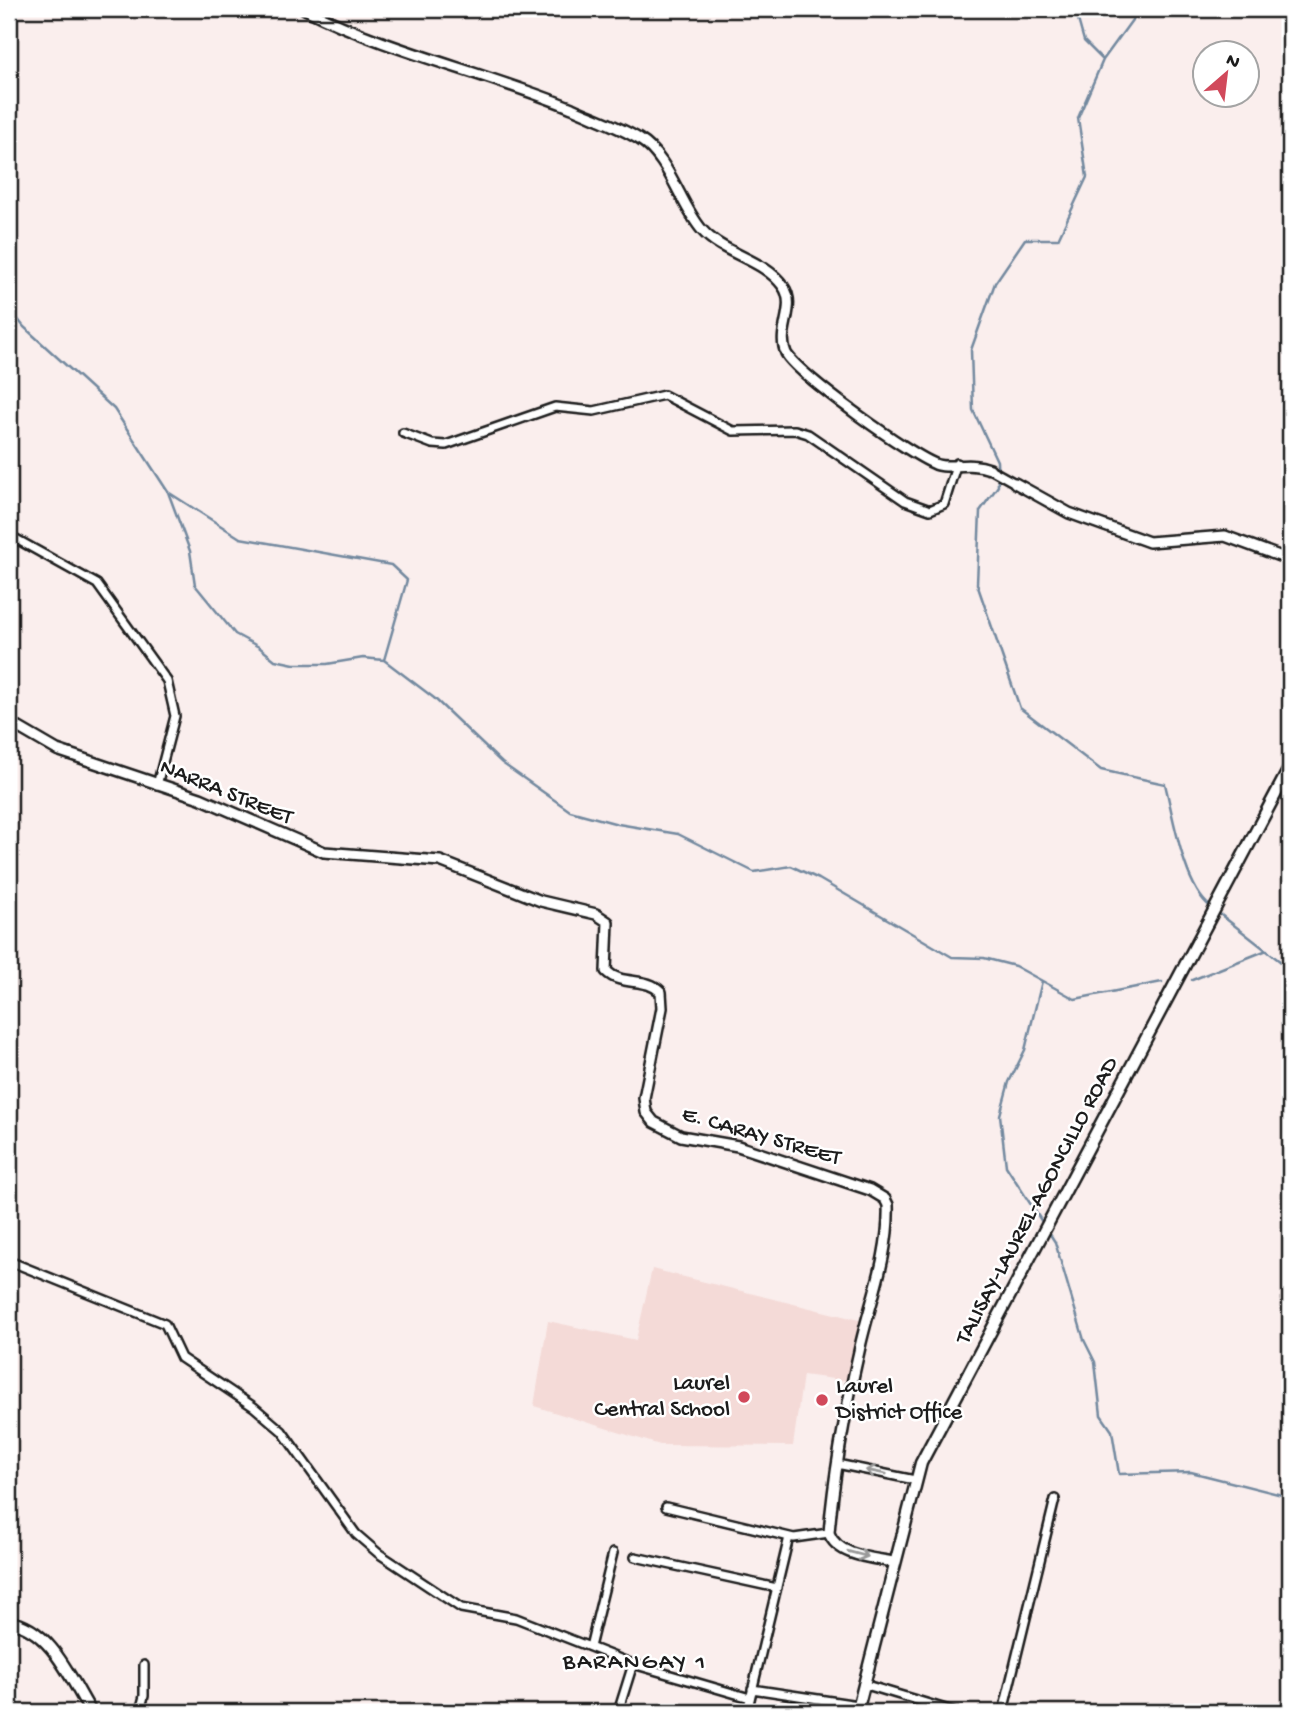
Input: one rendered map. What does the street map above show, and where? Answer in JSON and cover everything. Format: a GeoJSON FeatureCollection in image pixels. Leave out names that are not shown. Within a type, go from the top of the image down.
{"type":"FeatureCollection","features":[{"type":"Feature","properties":{"kind":"main road","name":"TALISAY-LAUREL-AGONCILLO ROAD"},"geometry":{"type":"LineString","coordinates":[[857,1709],[915,1479],[1290,767]]}},
{"type":"Feature","properties":{"kind":"main road"},"geometry":{"type":"LineString","coordinates":[[9,1622],[34,1632],[53,1650],[91,1712]]}},
{"type":"Feature","properties":{"kind":"street"},"geometry":{"type":"LineString","coordinates":[[305,9],[403,49],[519,86],[639,139],[656,156],[708,236],[770,273],[783,286],[789,299],[783,342],[793,363],[821,387],[906,447],[939,465],[957,463],[990,469],[1069,513],[1149,541],[1224,536],[1290,559]]}},
{"type":"Feature","properties":{"kind":"street"},"geometry":{"type":"LineString","coordinates":[[403,433],[432,444],[446,445],[555,407],[594,411],[664,395],[733,431],[795,430],[808,434],[905,500],[930,510],[944,504],[957,463]]}},
{"type":"Feature","properties":{"kind":"street"},"geometry":{"type":"LineString","coordinates":[[9,535],[97,584],[167,681],[175,716],[157,785]]}},
{"type":"Feature","properties":{"kind":"street","name":"NARRA STREET"},"geometry":{"type":"LineString","coordinates":[[9,722],[57,750],[200,798],[324,852],[440,861]]}},
{"type":"Feature","properties":{"kind":"street","name":"E. CARAY STREET"},"geometry":{"type":"LineString","coordinates":[[440,861],[541,901],[596,914],[608,922],[606,971],[618,980],[649,984],[661,992],[662,1008],[644,1098],[646,1112],[654,1122],[681,1136],[738,1146],[870,1190],[885,1199],[888,1214],[884,1250],[860,1347],[837,1464]]}},
{"type":"Feature","properties":{"kind":"street"},"geometry":{"type":"LineString","coordinates":[[9,1261],[165,1324],[181,1358],[254,1407],[282,1431],[356,1534],[378,1553],[461,1608],[516,1618],[633,1664],[750,1698]]}},
{"type":"Feature","properties":{"kind":"street"},"geometry":{"type":"LineString","coordinates":[[893,1562],[848,1552],[834,1542],[829,1533],[837,1464],[915,1479]]}},
{"type":"Feature","properties":{"kind":"street"},"geometry":{"type":"LineString","coordinates":[[1003,1712],[1055,1499]]}},
{"type":"Feature","properties":{"kind":"street"},"geometry":{"type":"LineString","coordinates":[[666,1507],[789,1537],[829,1533]]}},
{"type":"Feature","properties":{"kind":"street"},"geometry":{"type":"LineString","coordinates":[[747,1712],[789,1537]]}},
{"type":"Feature","properties":{"kind":"street"},"geometry":{"type":"LineString","coordinates":[[590,1647],[613,1553]]}},
{"type":"Feature","properties":{"kind":"street"},"geometry":{"type":"LineString","coordinates":[[635,1557],[776,1588]]}},
{"type":"Feature","properties":{"kind":"street"},"geometry":{"type":"LineString","coordinates":[[618,1712],[633,1664]]}},
{"type":"Feature","properties":{"kind":"street"},"geometry":{"type":"LineString","coordinates":[[140,1712],[144,1696],[144,1665]]}},
{"type":"Feature","properties":{"kind":"street"},"geometry":{"type":"LineString","coordinates":[[863,1684],[956,1712]]}},
{"type":"Feature","properties":{"kind":"street"},"geometry":{"type":"LineString","coordinates":[[752,1689],[857,1709]]}},
{"type":"Feature","properties":{"kind":"shaded area"},"geometry":{"type":"Polygon","coordinates":[[[652,1269],[863,1321],[849,1381],[803,1375],[793,1446],[660,1445],[534,1406],[548,1321],[636,1340],[652,1269]]]}},
{"type":"Feature","properties":{"kind":"waterway"},"geometry":{"type":"LineString","coordinates":[[1075,9],[1084,41],[1102,59]]}},
{"type":"Feature","properties":{"kind":"waterway"},"geometry":{"type":"LineString","coordinates":[[1140,9],[1103,60],[1078,118],[1087,177],[1058,239],[1025,239],[995,283],[971,350],[973,410],[997,461],[998,486],[980,511],[977,584],[1020,708],[1101,770],[1165,784],[1187,868],[1202,898],[1211,907]]}},
{"type":"Feature","properties":{"kind":"waterway"},"geometry":{"type":"LineString","coordinates":[[9,308],[24,327],[114,409],[168,492],[240,538],[391,565],[407,580],[384,660],[434,698],[502,763],[570,811],[618,824],[678,834],[754,872],[791,866],[819,879],[952,957],[984,958],[1015,966],[1075,999],[1162,982]]}},
{"type":"Feature","properties":{"kind":"waterway"},"geometry":{"type":"LineString","coordinates":[[168,492],[190,551],[195,585],[235,634],[259,647],[275,660],[294,664],[327,664],[363,658],[384,660]]}},
{"type":"Feature","properties":{"kind":"waterway"},"geometry":{"type":"LineString","coordinates":[[1216,911],[1290,969]]}},
{"type":"Feature","properties":{"kind":"waterway"},"geometry":{"type":"LineString","coordinates":[[1192,980],[1267,950]]}},
{"type":"Feature","properties":{"kind":"waterway"},"geometry":{"type":"LineString","coordinates":[[1042,981],[1025,1050],[1009,1082],[1000,1115],[1006,1166],[1044,1225]]}},
{"type":"Feature","properties":{"kind":"waterway"},"geometry":{"type":"LineString","coordinates":[[1048,1231],[1055,1242],[1084,1340],[1095,1362],[1101,1415],[1112,1431],[1119,1474],[1191,1472],[1290,1497]]}},
{"type":"Feature","properties":{"kind":"place","name":"Laurel Central School"},"geometry":{"type":"Point","coordinates":[744,1397]}},
{"type":"Feature","properties":{"kind":"place","name":"Laurel District Office"},"geometry":{"type":"Point","coordinates":[822,1400]}},
{"type":"Feature","properties":{"kind":"district","name":"BARANGAY 1"},"geometry":{"type":"Point","coordinates":[635,1663]}}]}
